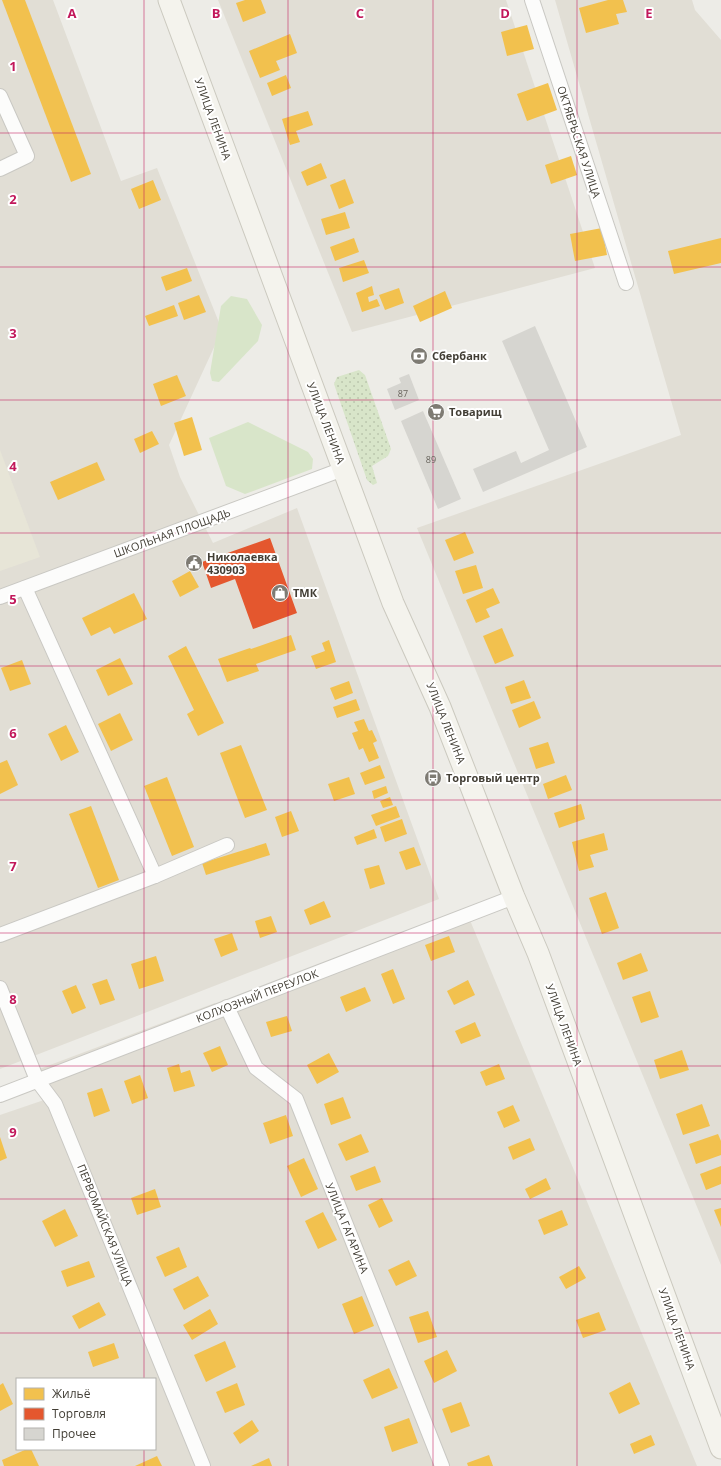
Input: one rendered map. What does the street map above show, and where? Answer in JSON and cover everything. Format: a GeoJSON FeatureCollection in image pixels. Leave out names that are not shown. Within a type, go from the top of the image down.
{"type":"FeatureCollection","features":[{"type":"Feature","properties":{"kind":"main road","name":"УЛИЦА ЛЕНИНА"},"geometry":{"type":"LineString","coordinates":[[169,0],[393,603],[440,707],[514,897],[538,953],[721,1448]]}},
{"type":"Feature","properties":{"kind":"street","name":"ОКТЯБРЬСКАЯ УЛИЦА"},"geometry":{"type":"LineString","coordinates":[[532,0],[626,283]]}},
{"type":"Feature","properties":{"kind":"street"},"geometry":{"type":"LineString","coordinates":[[0,96],[27,156],[0,169]]}},
{"type":"Feature","properties":{"kind":"street","name":"ШКОЛЬНАЯ ПЛОЩАДЬ"},"geometry":{"type":"LineString","coordinates":[[0,597],[343,469]]}},
{"type":"Feature","properties":{"kind":"street"},"geometry":{"type":"LineString","coordinates":[[26,588],[154,876]]}},
{"type":"Feature","properties":{"kind":"street"},"geometry":{"type":"LineString","coordinates":[[0,935],[154,876],[227,845]]}},
{"type":"Feature","properties":{"kind":"street","name":"КОЛХОЗНЫЙ ПЕРЕУЛОК"},"geometry":{"type":"LineString","coordinates":[[0,1095],[514,897]]}},
{"type":"Feature","properties":{"kind":"street","name":"ПЕРВОМАЙСКАЯ УЛИЦА"},"geometry":{"type":"LineString","coordinates":[[0,988],[37,1080],[55,1104],[203,1466]]}},
{"type":"Feature","properties":{"kind":"street","name":"УЛИЦА ГАГАРИНА"},"geometry":{"type":"LineString","coordinates":[[226,1008],[256,1068],[296,1100],[442,1466]]}},
{"type":"Feature","properties":{"kind":"shaded area"},"geometry":{"type":"Polygon","coordinates":[[[0,0],[53,0],[121,181],[157,168],[222,330],[169,445],[180,477],[213,543],[297,508],[439,899],[0,1069],[0,0]]]}},
{"type":"Feature","properties":{"kind":"shaded area"},"geometry":{"type":"Polygon","coordinates":[[[218,0],[506,0],[595,268],[352,332],[218,0]]]}},
{"type":"Feature","properties":{"kind":"shaded area"},"geometry":{"type":"Polygon","coordinates":[[[555,0],[692,0],[695,10],[721,40],[721,1265],[417,528],[681,435],[555,0]]]}},
{"type":"Feature","properties":{"kind":"shaded area"},"geometry":{"type":"Polygon","coordinates":[[[0,450],[40,557],[0,571],[0,450]]]}},
{"type":"Feature","properties":{"kind":"shaded area"},"geometry":{"type":"Polygon","coordinates":[[[467,913],[697,1466],[0,1466],[0,1115],[44,1100],[34,1071],[215,1003],[228,1020],[222,1005],[467,913]]]}},
{"type":"Feature","properties":{"kind":"green space"},"geometry":{"type":"Polygon","coordinates":[[[231,296],[247,299],[262,325],[258,341],[219,382],[212,381],[210,373],[221,306],[231,296]]]}},
{"type":"Feature","properties":{"kind":"green space"},"geometry":{"type":"Polygon","coordinates":[[[359,370],[365,375],[391,449],[388,456],[372,466],[377,483],[373,485],[367,480],[334,384],[337,377],[359,370]]]}},
{"type":"Feature","properties":{"kind":"green space"},"geometry":{"type":"Polygon","coordinates":[[[248,422],[308,452],[313,459],[312,469],[245,494],[226,486],[209,438],[248,422]]]}},
{"type":"Feature","properties":{"kind":"building: Жильё"},"geometry":{"type":"Polygon","coordinates":[[[2,0],[25,0],[91,174],[71,182],[2,0]]]}},
{"type":"Feature","properties":{"kind":"building: Жильё"},"geometry":{"type":"Polygon","coordinates":[[[245,0],[261,0],[266,13],[243,22],[236,3],[245,0]]]}},
{"type":"Feature","properties":{"kind":"building: Жильё"},"geometry":{"type":"Polygon","coordinates":[[[608,0],[623,0],[627,12],[616,14],[619,24],[586,33],[579,8],[608,0]]]}},
{"type":"Feature","properties":{"kind":"building: Жильё"},"geometry":{"type":"Polygon","coordinates":[[[527,25],[534,49],[507,56],[501,32],[527,25]]]}},
{"type":"Feature","properties":{"kind":"building: Жильё"},"geometry":{"type":"Polygon","coordinates":[[[290,34],[297,53],[276,61],[280,70],[260,78],[249,51],[290,34]]]}},
{"type":"Feature","properties":{"kind":"building: Жильё"},"geometry":{"type":"Polygon","coordinates":[[[286,75],[291,88],[272,96],[267,83],[286,75]]]}},
{"type":"Feature","properties":{"kind":"building: Жильё"},"geometry":{"type":"Polygon","coordinates":[[[548,83],[557,110],[527,121],[517,94],[548,83]]]}},
{"type":"Feature","properties":{"kind":"building: Жильё"},"geometry":{"type":"Polygon","coordinates":[[[308,111],[313,125],[296,131],[300,142],[290,145],[282,119],[308,111]]]}},
{"type":"Feature","properties":{"kind":"building: Жильё"},"geometry":{"type":"Polygon","coordinates":[[[571,156],[577,175],[551,184],[545,165],[571,156]]]}},
{"type":"Feature","properties":{"kind":"building: Жильё"},"geometry":{"type":"Polygon","coordinates":[[[321,163],[327,178],[307,186],[301,172],[321,163]]]}},
{"type":"Feature","properties":{"kind":"building: Жильё"},"geometry":{"type":"Polygon","coordinates":[[[345,179],[354,203],[339,209],[330,185],[345,179]]]}},
{"type":"Feature","properties":{"kind":"building: Жильё"},"geometry":{"type":"Polygon","coordinates":[[[153,180],[161,200],[139,209],[131,189],[153,180]]]}},
{"type":"Feature","properties":{"kind":"building: Жильё"},"geometry":{"type":"Polygon","coordinates":[[[345,212],[350,228],[326,235],[321,219],[345,212]]]}},
{"type":"Feature","properties":{"kind":"building: Жильё"},"geometry":{"type":"Polygon","coordinates":[[[602,228],[607,255],[575,261],[570,234],[602,228]]]}},
{"type":"Feature","properties":{"kind":"building: Жильё"},"geometry":{"type":"Polygon","coordinates":[[[354,238],[359,252],[335,261],[330,247],[354,238]]]}},
{"type":"Feature","properties":{"kind":"building: Жильё"},"geometry":{"type":"Polygon","coordinates":[[[721,238],[721,263],[674,274],[668,251],[721,238]]]}},
{"type":"Feature","properties":{"kind":"building: Жильё"},"geometry":{"type":"Polygon","coordinates":[[[364,260],[369,273],[343,282],[339,268],[364,260]]]}},
{"type":"Feature","properties":{"kind":"building: Жильё"},"geometry":{"type":"Polygon","coordinates":[[[187,268],[192,281],[166,291],[161,277],[187,268]]]}},
{"type":"Feature","properties":{"kind":"building: Жильё"},"geometry":{"type":"Polygon","coordinates":[[[372,286],[374,295],[368,297],[369,302],[377,299],[380,306],[362,312],[356,293],[372,286]]]}},
{"type":"Feature","properties":{"kind":"building: Жильё"},"geometry":{"type":"Polygon","coordinates":[[[399,288],[404,303],[385,310],[379,295],[399,288]]]}},
{"type":"Feature","properties":{"kind":"building: Жильё"},"geometry":{"type":"Polygon","coordinates":[[[445,291],[452,308],[420,322],[413,306],[445,291]]]}},
{"type":"Feature","properties":{"kind":"building: Жильё"},"geometry":{"type":"Polygon","coordinates":[[[199,295],[206,312],[184,320],[178,303],[199,295]]]}},
{"type":"Feature","properties":{"kind":"building: Жильё"},"geometry":{"type":"Polygon","coordinates":[[[174,305],[178,316],[149,326],[145,316],[174,305]]]}},
{"type":"Feature","properties":{"kind":"building: Жильё"},"geometry":{"type":"Polygon","coordinates":[[[177,375],[186,396],[161,406],[153,384],[177,375]]]}},
{"type":"Feature","properties":{"kind":"building: Жильё"},"geometry":{"type":"Polygon","coordinates":[[[192,417],[202,450],[184,456],[174,423],[192,417]]]}},
{"type":"Feature","properties":{"kind":"building: Жильё"},"geometry":{"type":"Polygon","coordinates":[[[152,431],[159,444],[140,453],[134,439],[152,431]]]}},
{"type":"Feature","properties":{"kind":"building: Жильё"},"geometry":{"type":"Polygon","coordinates":[[[97,462],[105,480],[58,500],[50,482],[97,462]]]}},
{"type":"Feature","properties":{"kind":"building: Жильё"},"geometry":{"type":"Polygon","coordinates":[[[465,532],[474,553],[454,561],[445,540],[465,532]]]}},
{"type":"Feature","properties":{"kind":"building: Жильё"},"geometry":{"type":"Polygon","coordinates":[[[476,565],[483,588],[463,594],[455,571],[476,565]]]}},
{"type":"Feature","properties":{"kind":"building: Жильё"},"geometry":{"type":"Polygon","coordinates":[[[190,571],[199,587],[180,597],[172,581],[190,571]]]}},
{"type":"Feature","properties":{"kind":"building: Жильё"},"geometry":{"type":"Polygon","coordinates":[[[493,588],[500,603],[486,609],[490,617],[476,623],[466,600],[493,588]]]}},
{"type":"Feature","properties":{"kind":"building: Жильё"},"geometry":{"type":"Polygon","coordinates":[[[134,593],[147,619],[114,634],[110,627],[91,636],[82,618],[134,593]]]}},
{"type":"Feature","properties":{"kind":"building: Жильё"},"geometry":{"type":"Polygon","coordinates":[[[502,628],[514,656],[495,664],[483,636],[502,628]]]}},
{"type":"Feature","properties":{"kind":"building: Жильё"},"geometry":{"type":"Polygon","coordinates":[[[291,635],[296,650],[256,664],[259,671],[227,682],[218,659],[291,635]]]}},
{"type":"Feature","properties":{"kind":"building: Жильё"},"geometry":{"type":"Polygon","coordinates":[[[329,640],[336,662],[316,669],[311,656],[325,651],[322,643],[329,640]]]}},
{"type":"Feature","properties":{"kind":"building: Жильё"},"geometry":{"type":"Polygon","coordinates":[[[186,646],[224,723],[198,736],[187,714],[194,710],[168,656],[186,646]]]}},
{"type":"Feature","properties":{"kind":"building: Жильё"},"geometry":{"type":"Polygon","coordinates":[[[120,658],[133,684],[108,696],[96,670],[120,658]]]}},
{"type":"Feature","properties":{"kind":"building: Жильё"},"geometry":{"type":"Polygon","coordinates":[[[22,660],[31,684],[10,691],[1,668],[22,660]]]}},
{"type":"Feature","properties":{"kind":"building: Жильё"},"geometry":{"type":"Polygon","coordinates":[[[524,680],[531,698],[511,704],[505,687],[524,680]]]}},
{"type":"Feature","properties":{"kind":"building: Жильё"},"geometry":{"type":"Polygon","coordinates":[[[349,681],[353,693],[335,700],[330,688],[349,681]]]}},
{"type":"Feature","properties":{"kind":"building: Жильё"},"geometry":{"type":"Polygon","coordinates":[[[356,699],[360,710],[337,718],[333,707],[356,699]]]}},
{"type":"Feature","properties":{"kind":"building: Жильё"},"geometry":{"type":"Polygon","coordinates":[[[534,701],[541,718],[519,728],[512,710],[534,701]]]}},
{"type":"Feature","properties":{"kind":"building: Жильё"},"geometry":{"type":"Polygon","coordinates":[[[120,713],[133,740],[111,751],[98,724],[120,713]]]}},
{"type":"Feature","properties":{"kind":"building: Жильё"},"geometry":{"type":"Polygon","coordinates":[[[364,719],[369,731],[372,730],[377,741],[373,743],[379,758],[369,762],[363,748],[359,750],[352,733],[358,731],[354,722],[364,719]]]}},
{"type":"Feature","properties":{"kind":"building: Жильё"},"geometry":{"type":"Polygon","coordinates":[[[66,725],[79,752],[61,761],[48,734],[66,725]]]}},
{"type":"Feature","properties":{"kind":"building: Жильё"},"geometry":{"type":"Polygon","coordinates":[[[548,742],[555,763],[536,769],[529,748],[548,742]]]}},
{"type":"Feature","properties":{"kind":"building: Жильё"},"geometry":{"type":"Polygon","coordinates":[[[241,745],[267,810],[245,818],[220,753],[241,745]]]}},
{"type":"Feature","properties":{"kind":"building: Жильё"},"geometry":{"type":"Polygon","coordinates":[[[7,760],[18,785],[0,794],[0,763],[7,760]]]}},
{"type":"Feature","properties":{"kind":"building: Жильё"},"geometry":{"type":"Polygon","coordinates":[[[380,765],[385,778],[365,785],[360,773],[380,765]]]}},
{"type":"Feature","properties":{"kind":"building: Жильё"},"geometry":{"type":"Polygon","coordinates":[[[566,775],[572,790],[548,799],[543,784],[566,775]]]}},
{"type":"Feature","properties":{"kind":"building: Жильё"},"geometry":{"type":"Polygon","coordinates":[[[167,777],[194,847],[172,856],[144,786],[167,777]]]}},
{"type":"Feature","properties":{"kind":"building: Жильё"},"geometry":{"type":"Polygon","coordinates":[[[349,777],[355,794],[334,801],[328,784],[349,777]]]}},
{"type":"Feature","properties":{"kind":"building: Жильё"},"geometry":{"type":"Polygon","coordinates":[[[386,786],[388,793],[374,799],[372,791],[386,786]]]}},
{"type":"Feature","properties":{"kind":"building: Жильё"},"geometry":{"type":"Polygon","coordinates":[[[390,797],[393,805],[383,808],[380,801],[390,797]]]}},
{"type":"Feature","properties":{"kind":"building: Жильё"},"geometry":{"type":"Polygon","coordinates":[[[581,804],[585,819],[559,828],[554,813],[581,804]]]}},
{"type":"Feature","properties":{"kind":"building: Жильё"},"geometry":{"type":"Polygon","coordinates":[[[91,806],[119,880],[98,888],[69,814],[91,806]]]}},
{"type":"Feature","properties":{"kind":"building: Жильё"},"geometry":{"type":"Polygon","coordinates":[[[396,806],[400,817],[376,826],[371,815],[396,806]]]}},
{"type":"Feature","properties":{"kind":"building: Жильё"},"geometry":{"type":"Polygon","coordinates":[[[291,811],[299,831],[282,837],[275,817],[291,811]]]}},
{"type":"Feature","properties":{"kind":"building: Жильё"},"geometry":{"type":"Polygon","coordinates":[[[402,819],[407,834],[385,842],[380,827],[402,819]]]}},
{"type":"Feature","properties":{"kind":"building: Жильё"},"geometry":{"type":"Polygon","coordinates":[[[374,829],[377,838],[357,845],[354,837],[374,829]]]}},
{"type":"Feature","properties":{"kind":"building: Жильё"},"geometry":{"type":"Polygon","coordinates":[[[604,833],[608,850],[590,855],[594,867],[579,871],[572,842],[604,833]]]}},
{"type":"Feature","properties":{"kind":"building: Жильё"},"geometry":{"type":"Polygon","coordinates":[[[266,843],[270,855],[206,875],[202,863],[266,843]]]}},
{"type":"Feature","properties":{"kind":"building: Жильё"},"geometry":{"type":"Polygon","coordinates":[[[414,847],[421,865],[406,870],[399,852],[414,847]]]}},
{"type":"Feature","properties":{"kind":"building: Жильё"},"geometry":{"type":"Polygon","coordinates":[[[379,865],[385,884],[370,889],[364,869],[379,865]]]}},
{"type":"Feature","properties":{"kind":"building: Жильё"},"geometry":{"type":"Polygon","coordinates":[[[606,892],[619,928],[602,934],[589,898],[606,892]]]}},
{"type":"Feature","properties":{"kind":"building: Жильё"},"geometry":{"type":"Polygon","coordinates":[[[324,901],[331,917],[310,925],[304,910],[324,901]]]}},
{"type":"Feature","properties":{"kind":"building: Жильё"},"geometry":{"type":"Polygon","coordinates":[[[271,916],[277,932],[260,938],[255,921],[271,916]]]}},
{"type":"Feature","properties":{"kind":"building: Жильё"},"geometry":{"type":"Polygon","coordinates":[[[232,933],[238,950],[221,957],[214,939],[232,933]]]}},
{"type":"Feature","properties":{"kind":"building: Жильё"},"geometry":{"type":"Polygon","coordinates":[[[449,936],[455,952],[431,961],[425,945],[449,936]]]}},
{"type":"Feature","properties":{"kind":"building: Жильё"},"geometry":{"type":"Polygon","coordinates":[[[641,953],[648,971],[623,980],[617,963],[641,953]]]}},
{"type":"Feature","properties":{"kind":"building: Жильё"},"geometry":{"type":"Polygon","coordinates":[[[156,956],[164,981],[139,989],[131,964],[156,956]]]}},
{"type":"Feature","properties":{"kind":"building: Жильё"},"geometry":{"type":"Polygon","coordinates":[[[393,969],[405,999],[393,1004],[381,974],[393,969]]]}},
{"type":"Feature","properties":{"kind":"building: Жильё"},"geometry":{"type":"Polygon","coordinates":[[[107,979],[115,1000],[100,1005],[92,984],[107,979]]]}},
{"type":"Feature","properties":{"kind":"building: Жильё"},"geometry":{"type":"Polygon","coordinates":[[[468,980],[475,995],[454,1005],[447,991],[468,980]]]}},
{"type":"Feature","properties":{"kind":"building: Жильё"},"geometry":{"type":"Polygon","coordinates":[[[76,985],[86,1008],[72,1014],[62,991],[76,985]]]}},
{"type":"Feature","properties":{"kind":"building: Жильё"},"geometry":{"type":"Polygon","coordinates":[[[365,987],[371,1001],[346,1012],[340,997],[365,987]]]}},
{"type":"Feature","properties":{"kind":"building: Жильё"},"geometry":{"type":"Polygon","coordinates":[[[650,991],[659,1017],[641,1023],[632,997],[650,991]]]}},
{"type":"Feature","properties":{"kind":"building: Жильё"},"geometry":{"type":"Polygon","coordinates":[[[287,1016],[292,1031],[271,1037],[266,1022],[287,1016]]]}},
{"type":"Feature","properties":{"kind":"building: Жильё"},"geometry":{"type":"Polygon","coordinates":[[[475,1022],[481,1036],[461,1044],[455,1031],[475,1022]]]}},
{"type":"Feature","properties":{"kind":"building: Жильё"},"geometry":{"type":"Polygon","coordinates":[[[220,1046],[228,1065],[212,1072],[203,1053],[220,1046]]]}},
{"type":"Feature","properties":{"kind":"building: Жильё"},"geometry":{"type":"Polygon","coordinates":[[[682,1050],[689,1070],[660,1079],[654,1060],[682,1050]]]}},
{"type":"Feature","properties":{"kind":"building: Жильё"},"geometry":{"type":"Polygon","coordinates":[[[329,1053],[339,1072],[317,1084],[307,1065],[329,1053]]]}},
{"type":"Feature","properties":{"kind":"building: Жильё"},"geometry":{"type":"Polygon","coordinates":[[[179,1064],[181,1073],[190,1070],[195,1086],[174,1092],[167,1068],[179,1064]]]}},
{"type":"Feature","properties":{"kind":"building: Жильё"},"geometry":{"type":"Polygon","coordinates":[[[499,1064],[505,1079],[486,1086],[480,1072],[499,1064]]]}},
{"type":"Feature","properties":{"kind":"building: Жильё"},"geometry":{"type":"Polygon","coordinates":[[[140,1075],[148,1098],[132,1104],[124,1081],[140,1075]]]}},
{"type":"Feature","properties":{"kind":"building: Жильё"},"geometry":{"type":"Polygon","coordinates":[[[102,1088],[110,1111],[94,1117],[87,1093],[102,1088]]]}},
{"type":"Feature","properties":{"kind":"building: Жильё"},"geometry":{"type":"Polygon","coordinates":[[[343,1097],[351,1118],[331,1125],[324,1104],[343,1097]]]}},
{"type":"Feature","properties":{"kind":"building: Жильё"},"geometry":{"type":"Polygon","coordinates":[[[702,1104],[710,1126],[683,1135],[676,1114],[702,1104]]]}},
{"type":"Feature","properties":{"kind":"building: Жильё"},"geometry":{"type":"Polygon","coordinates":[[[513,1105],[520,1121],[504,1128],[497,1112],[513,1105]]]}},
{"type":"Feature","properties":{"kind":"building: Жильё"},"geometry":{"type":"Polygon","coordinates":[[[286,1115],[293,1136],[270,1144],[263,1123],[286,1115]]]}},
{"type":"Feature","properties":{"kind":"building: Жильё"},"geometry":{"type":"Polygon","coordinates":[[[361,1134],[369,1152],[346,1161],[338,1144],[361,1134]]]}},
{"type":"Feature","properties":{"kind":"building: Жильё"},"geometry":{"type":"Polygon","coordinates":[[[718,1134],[721,1141],[721,1155],[696,1164],[689,1144],[718,1134]]]}},
{"type":"Feature","properties":{"kind":"building: Жильё"},"geometry":{"type":"Polygon","coordinates":[[[0,1137],[7,1158],[0,1161],[0,1137]]]}},
{"type":"Feature","properties":{"kind":"building: Жильё"},"geometry":{"type":"Polygon","coordinates":[[[530,1138],[535,1150],[513,1160],[508,1147],[530,1138]]]}},
{"type":"Feature","properties":{"kind":"building: Жильё"},"geometry":{"type":"Polygon","coordinates":[[[304,1158],[318,1189],[301,1197],[287,1166],[304,1158]]]}},
{"type":"Feature","properties":{"kind":"building: Жильё"},"geometry":{"type":"Polygon","coordinates":[[[375,1166],[381,1182],[356,1191],[350,1176],[375,1166]]]}},
{"type":"Feature","properties":{"kind":"building: Жильё"},"geometry":{"type":"Polygon","coordinates":[[[721,1166],[721,1184],[706,1190],[700,1174],[721,1166]]]}},
{"type":"Feature","properties":{"kind":"building: Жильё"},"geometry":{"type":"Polygon","coordinates":[[[546,1178],[551,1189],[530,1199],[525,1189],[546,1178]]]}},
{"type":"Feature","properties":{"kind":"building: Жильё"},"geometry":{"type":"Polygon","coordinates":[[[155,1189],[161,1207],[137,1215],[131,1198],[155,1189]]]}},
{"type":"Feature","properties":{"kind":"building: Жильё"},"geometry":{"type":"Polygon","coordinates":[[[382,1198],[393,1221],[379,1228],[368,1205],[382,1198]]]}},
{"type":"Feature","properties":{"kind":"building: Жильё"},"geometry":{"type":"Polygon","coordinates":[[[721,1208],[721,1227],[714,1210],[721,1208]]]}},
{"type":"Feature","properties":{"kind":"building: Жильё"},"geometry":{"type":"Polygon","coordinates":[[[65,1209],[78,1236],[55,1247],[42,1221],[65,1209]]]}},
{"type":"Feature","properties":{"kind":"building: Жильё"},"geometry":{"type":"Polygon","coordinates":[[[562,1210],[568,1225],[544,1235],[538,1220],[562,1210]]]}},
{"type":"Feature","properties":{"kind":"building: Жильё"},"geometry":{"type":"Polygon","coordinates":[[[323,1212],[337,1240],[318,1249],[305,1221],[323,1212]]]}},
{"type":"Feature","properties":{"kind":"building: Жильё"},"geometry":{"type":"Polygon","coordinates":[[[179,1247],[187,1267],[165,1277],[156,1257],[179,1247]]]}},
{"type":"Feature","properties":{"kind":"building: Жильё"},"geometry":{"type":"Polygon","coordinates":[[[409,1260],[417,1276],[396,1286],[388,1270],[409,1260]]]}},
{"type":"Feature","properties":{"kind":"building: Жильё"},"geometry":{"type":"Polygon","coordinates":[[[89,1261],[95,1277],[67,1287],[61,1271],[89,1261]]]}},
{"type":"Feature","properties":{"kind":"building: Жильё"},"geometry":{"type":"Polygon","coordinates":[[[579,1266],[586,1278],[566,1289],[559,1277],[579,1266]]]}},
{"type":"Feature","properties":{"kind":"building: Жильё"},"geometry":{"type":"Polygon","coordinates":[[[198,1276],[209,1296],[184,1310],[173,1289],[198,1276]]]}},
{"type":"Feature","properties":{"kind":"building: Жильё"},"geometry":{"type":"Polygon","coordinates":[[[362,1296],[374,1326],[354,1334],[342,1304],[362,1296]]]}},
{"type":"Feature","properties":{"kind":"building: Жильё"},"geometry":{"type":"Polygon","coordinates":[[[99,1302],[106,1315],[79,1329],[72,1316],[99,1302]]]}},
{"type":"Feature","properties":{"kind":"building: Жильё"},"geometry":{"type":"Polygon","coordinates":[[[210,1309],[218,1324],[192,1340],[183,1325],[210,1309]]]}},
{"type":"Feature","properties":{"kind":"building: Жильё"},"geometry":{"type":"Polygon","coordinates":[[[428,1311],[437,1337],[418,1343],[409,1317],[428,1311]]]}},
{"type":"Feature","properties":{"kind":"building: Жильё"},"geometry":{"type":"Polygon","coordinates":[[[599,1312],[606,1330],[583,1338],[576,1320],[599,1312]]]}},
{"type":"Feature","properties":{"kind":"building: Жильё"},"geometry":{"type":"Polygon","coordinates":[[[225,1341],[236,1367],[206,1382],[194,1355],[225,1341]]]}},
{"type":"Feature","properties":{"kind":"building: Жильё"},"geometry":{"type":"Polygon","coordinates":[[[114,1343],[119,1358],[93,1367],[88,1352],[114,1343]]]}},
{"type":"Feature","properties":{"kind":"building: Жильё"},"geometry":{"type":"Polygon","coordinates":[[[447,1350],[457,1371],[434,1383],[424,1361],[447,1350]]]}},
{"type":"Feature","properties":{"kind":"building: Жильё"},"geometry":{"type":"Polygon","coordinates":[[[389,1368],[398,1388],[372,1399],[363,1380],[389,1368]]]}},
{"type":"Feature","properties":{"kind":"building: Жильё"},"geometry":{"type":"Polygon","coordinates":[[[630,1382],[640,1404],[619,1414],[609,1393],[630,1382]]]}},
{"type":"Feature","properties":{"kind":"building: Жильё"},"geometry":{"type":"Polygon","coordinates":[[[3,1383],[13,1404],[0,1411],[0,1385],[3,1383]]]}},
{"type":"Feature","properties":{"kind":"building: Жильё"},"geometry":{"type":"Polygon","coordinates":[[[237,1383],[245,1405],[225,1413],[216,1392],[237,1383]]]}},
{"type":"Feature","properties":{"kind":"building: Жильё"},"geometry":{"type":"Polygon","coordinates":[[[461,1402],[470,1426],[451,1433],[442,1409],[461,1402]]]}},
{"type":"Feature","properties":{"kind":"building: Жильё"},"geometry":{"type":"Polygon","coordinates":[[[409,1418],[418,1443],[392,1452],[384,1427],[409,1418]]]}},
{"type":"Feature","properties":{"kind":"building: Жильё"},"geometry":{"type":"Polygon","coordinates":[[[252,1420],[259,1431],[240,1444],[233,1433],[252,1420]]]}},
{"type":"Feature","properties":{"kind":"building: Жильё"},"geometry":{"type":"Polygon","coordinates":[[[651,1435],[655,1445],[634,1454],[630,1444],[651,1435]]]}},
{"type":"Feature","properties":{"kind":"building: Жильё"},"geometry":{"type":"Polygon","coordinates":[[[25,1450],[31,1450],[39,1466],[4,1466],[2,1460],[25,1450]]]}},
{"type":"Feature","properties":{"kind":"building: Жильё"},"geometry":{"type":"Polygon","coordinates":[[[489,1455],[493,1466],[468,1466],[467,1463],[489,1455]]]}},
{"type":"Feature","properties":{"kind":"building: Жильё"},"geometry":{"type":"Polygon","coordinates":[[[157,1456],[162,1466],[135,1466],[157,1456]]]}},
{"type":"Feature","properties":{"kind":"building: Жильё"},"geometry":{"type":"Polygon","coordinates":[[[269,1458],[272,1466],[251,1466],[269,1458]]]}},
{"type":"Feature","properties":{"kind":"building: Торговля"},"geometry":{"type":"Polygon","coordinates":[[[270,538],[297,613],[253,629],[235,579],[211,588],[202,562],[270,538]]]}},
{"type":"Feature","properties":{"kind":"building: Прочее"},"geometry":{"type":"Polygon","coordinates":[[[535,326],[587,447],[483,492],[473,469],[516,451],[521,463],[549,450],[502,341],[535,326]]]}},
{"type":"Feature","properties":{"kind":"building: Прочее"},"geometry":{"type":"Polygon","coordinates":[[[409,374],[419,400],[395,410],[387,389],[401,383],[399,378],[409,374]]]}},
{"type":"Feature","properties":{"kind":"building: Прочее"},"geometry":{"type":"Polygon","coordinates":[[[423,411],[461,499],[438,509],[401,421],[423,411]]]}},
{"type":"Feature","properties":{"kind":"place","name":"Сбербанк"},"geometry":{"type":"Point","coordinates":[419,356]}},
{"type":"Feature","properties":{"kind":"place","name":"Товарищ"},"geometry":{"type":"Point","coordinates":[436,412]}},
{"type":"Feature","properties":{"kind":"place","name":"Николаевка 430903"},"geometry":{"type":"Point","coordinates":[194,563]}},
{"type":"Feature","properties":{"kind":"place","name":"ТМК"},"geometry":{"type":"Point","coordinates":[280,593]}},
{"type":"Feature","properties":{"kind":"place","name":"Торговый центр"},"geometry":{"type":"Point","coordinates":[433,778]}}]}
